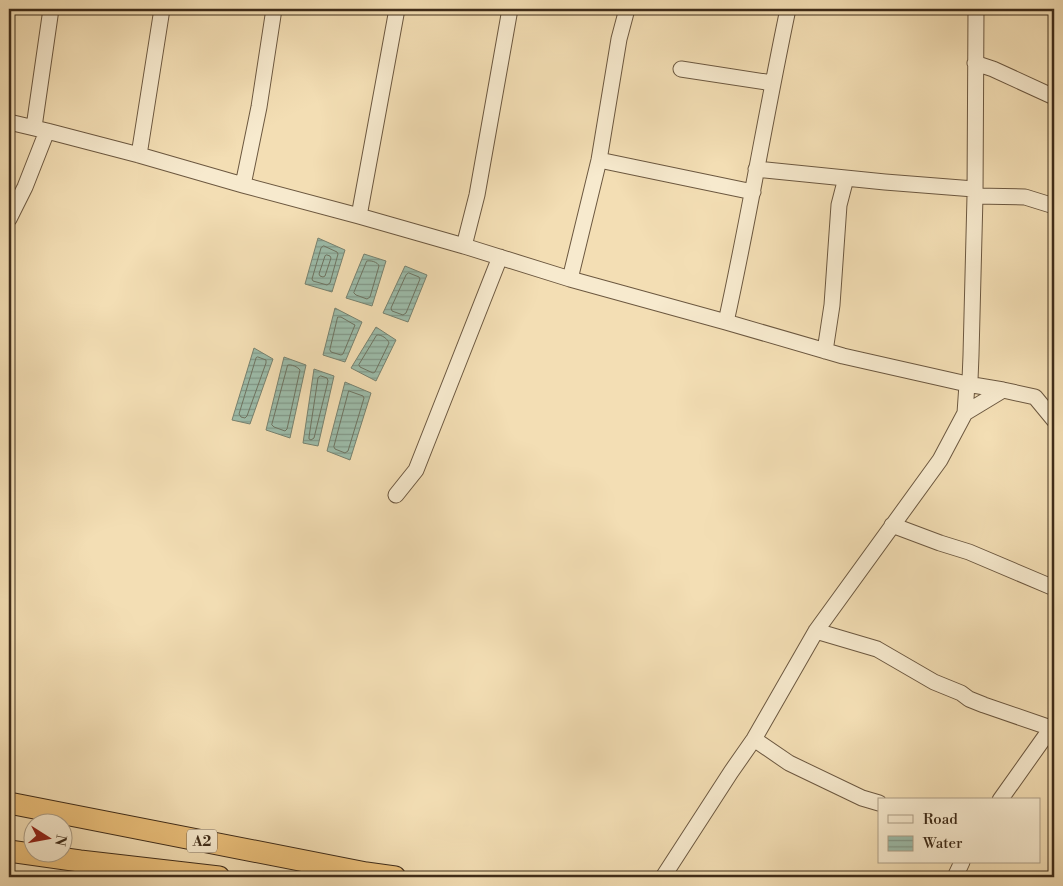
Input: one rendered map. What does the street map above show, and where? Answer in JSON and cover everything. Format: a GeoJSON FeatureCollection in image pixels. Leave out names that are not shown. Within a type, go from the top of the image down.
{"type":"FeatureCollection","features":[{"type":"Feature","properties":{"kind":"highway","name":"A2"},"geometry":{"type":"LineString","coordinates":[[9,803],[366,873],[395,877]]}},
{"type":"Feature","properties":{"kind":"highway","name":"A2"},"geometry":{"type":"LineString","coordinates":[[9,851],[219,877]]}},
{"type":"Feature","properties":{"kind":"street"},"geometry":{"type":"LineString","coordinates":[[9,219],[25,187],[40,129],[51,9]]}},
{"type":"Feature","properties":{"kind":"street"},"geometry":{"type":"LineString","coordinates":[[138,155],[162,9]]}},
{"type":"Feature","properties":{"kind":"street"},"geometry":{"type":"LineString","coordinates":[[242,185],[259,108],[274,9]]}},
{"type":"Feature","properties":{"kind":"street"},"geometry":{"type":"LineString","coordinates":[[359,216],[397,9]]}},
{"type":"Feature","properties":{"kind":"street"},"geometry":{"type":"LineString","coordinates":[[464,246],[478,185],[510,9]]}},
{"type":"Feature","properties":{"kind":"street"},"geometry":{"type":"LineString","coordinates":[[570,279],[599,160],[619,39],[626,9]]}},
{"type":"Feature","properties":{"kind":"street"},"geometry":{"type":"LineString","coordinates":[[726,322],[788,9]]}},
{"type":"Feature","properties":{"kind":"street"},"geometry":{"type":"LineString","coordinates":[[663,877],[730,772],[754,739],[816,631],[940,460],[965,413],[967,384],[970,380],[976,9]]}},
{"type":"Feature","properties":{"kind":"street"},"geometry":{"type":"LineString","coordinates":[[975,63],[993,69],[1054,97]]}},
{"type":"Feature","properties":{"kind":"street"},"geometry":{"type":"LineString","coordinates":[[681,69],[772,83]]}},
{"type":"Feature","properties":{"kind":"street"},"geometry":{"type":"LineString","coordinates":[[9,122],[138,155],[359,216],[570,279],[825,351],[967,384],[1035,397],[1054,420]]}},
{"type":"Feature","properties":{"kind":"street"},"geometry":{"type":"LineString","coordinates":[[599,160],[753,192]]}},
{"type":"Feature","properties":{"kind":"street"},"geometry":{"type":"LineString","coordinates":[[756,169],[1026,197],[1054,206]]}},
{"type":"Feature","properties":{"kind":"street"},"geometry":{"type":"LineString","coordinates":[[825,351],[832,305],[839,205],[846,178]]}},
{"type":"Feature","properties":{"kind":"street"},"geometry":{"type":"LineString","coordinates":[[396,495],[416,470],[500,257]]}},
{"type":"Feature","properties":{"kind":"street"},"geometry":{"type":"LineString","coordinates":[[965,413],[1003,390]]}},
{"type":"Feature","properties":{"kind":"street"},"geometry":{"type":"LineString","coordinates":[[892,525],[969,552],[1054,588]]}},
{"type":"Feature","properties":{"kind":"street"},"geometry":{"type":"LineString","coordinates":[[816,631],[877,649],[934,682],[961,692],[969,699],[1053,726],[1001,798]]}},
{"type":"Feature","properties":{"kind":"street"},"geometry":{"type":"LineString","coordinates":[[754,739],[789,763],[862,798],[878,803]]}},
{"type":"Feature","properties":{"kind":"street"},"geometry":{"type":"LineString","coordinates":[[955,877],[961,864]]}},
{"type":"Feature","properties":{"kind":"water"},"geometry":{"type":"Polygon","coordinates":[[[318,238],[345,250],[332,292],[305,284],[318,238]]]}},
{"type":"Feature","properties":{"kind":"water"},"geometry":{"type":"Polygon","coordinates":[[[364,254],[386,261],[372,306],[346,298],[364,254]]]}},
{"type":"Feature","properties":{"kind":"water"},"geometry":{"type":"Polygon","coordinates":[[[405,266],[427,275],[408,322],[383,313],[405,266]]]}},
{"type":"Feature","properties":{"kind":"water"},"geometry":{"type":"Polygon","coordinates":[[[335,308],[362,322],[345,362],[323,355],[335,308]]]}},
{"type":"Feature","properties":{"kind":"water"},"geometry":{"type":"Polygon","coordinates":[[[376,327],[396,340],[376,381],[351,368],[376,327]]]}},
{"type":"Feature","properties":{"kind":"water"},"geometry":{"type":"Polygon","coordinates":[[[254,348],[273,359],[250,424],[232,420],[254,348]]]}},
{"type":"Feature","properties":{"kind":"water"},"geometry":{"type":"Polygon","coordinates":[[[284,357],[306,365],[290,438],[266,430],[284,357]]]}},
{"type":"Feature","properties":{"kind":"water"},"geometry":{"type":"Polygon","coordinates":[[[314,369],[334,376],[318,446],[303,443],[314,369]]]}},
{"type":"Feature","properties":{"kind":"water"},"geometry":{"type":"Polygon","coordinates":[[[345,382],[371,393],[350,460],[327,451],[345,382]]]}}]}
